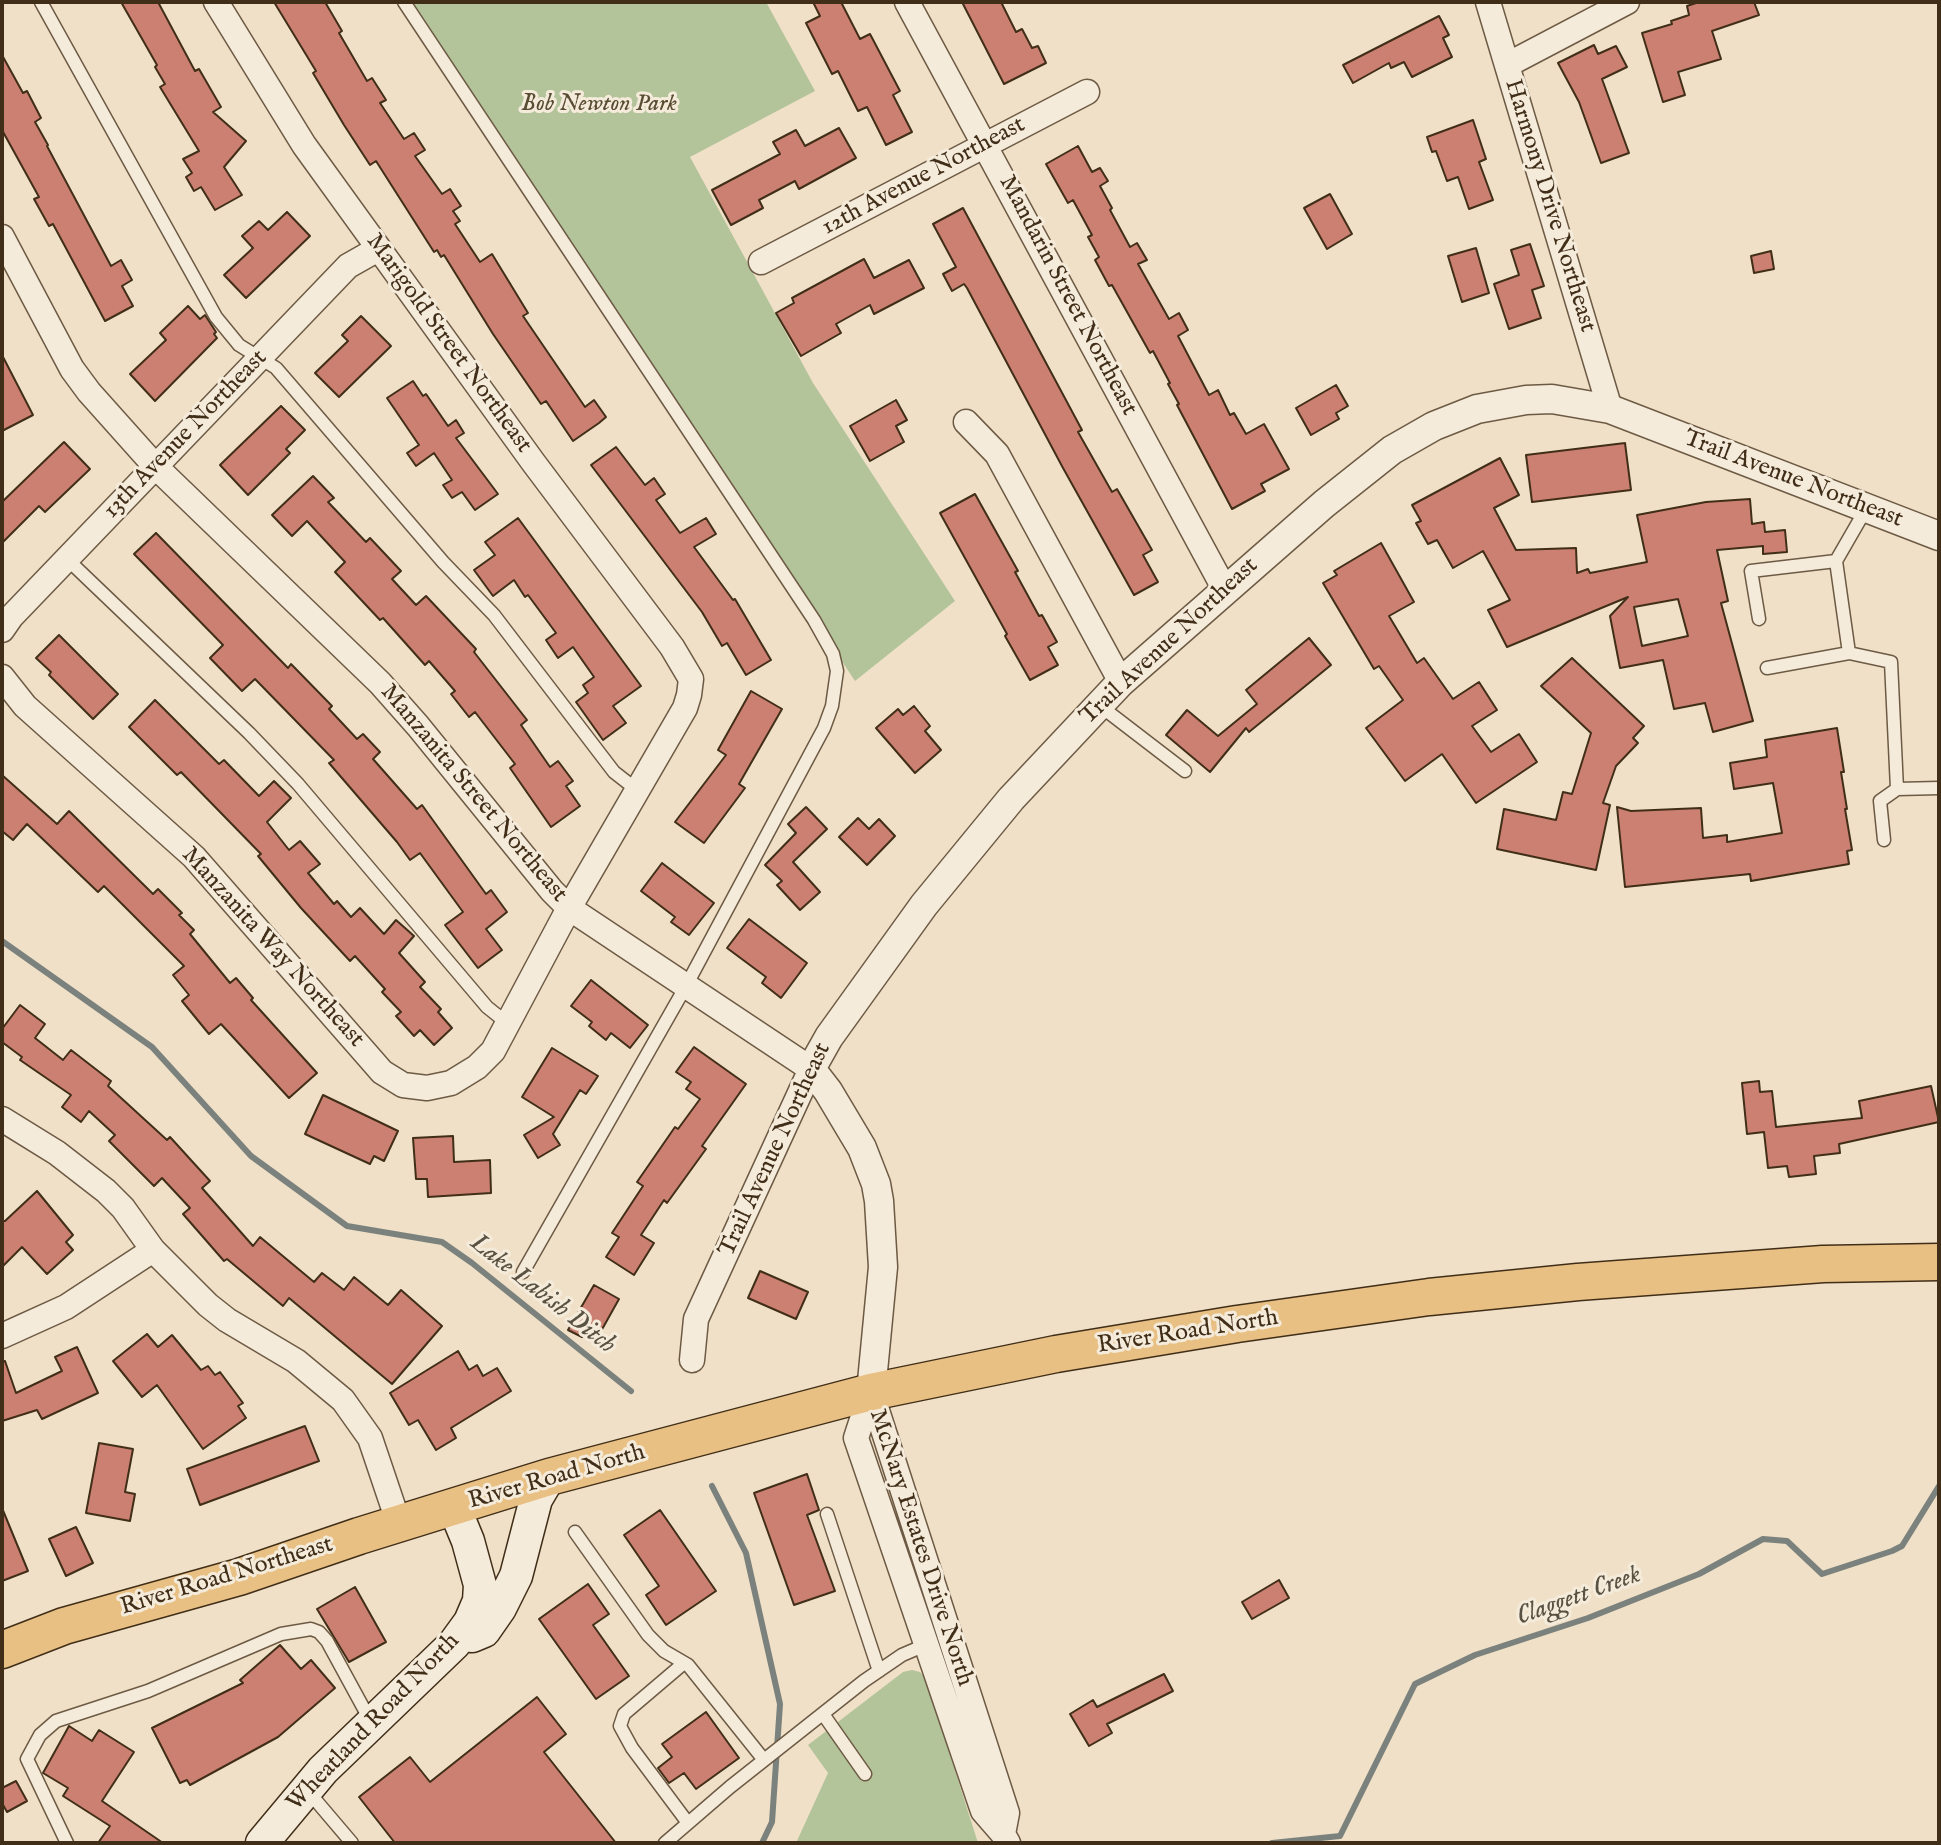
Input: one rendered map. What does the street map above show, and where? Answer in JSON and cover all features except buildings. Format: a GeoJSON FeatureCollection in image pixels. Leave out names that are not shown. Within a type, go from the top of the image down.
{"type":"FeatureCollection","features":[{"type":"Feature","properties":{"kind":"main road","name":"River Road North"},"geometry":{"type":"LineString","coordinates":[[454,1507],[549,1477],[871,1392],[1056,1354],[1237,1324],[1429,1297],[1578,1282],[1808,1265],[1939,1262]]}},
{"type":"Feature","properties":{"kind":"main road"},"geometry":{"type":"LineString","coordinates":[[454,1644],[484,1631],[500,1608],[516,1576],[536,1499],[549,1477]]}},
{"type":"Feature","properties":{"kind":"main road","name":"River Road Northeast"},"geometry":{"type":"LineString","coordinates":[[2,1650],[64,1626],[239,1577],[454,1507]]}},
{"type":"Feature","properties":{"kind":"main road","name":"Wheatland Road North"},"geometry":{"type":"LineString","coordinates":[[262,1843],[307,1790],[454,1644],[470,1622],[479,1601],[480,1585],[468,1541],[454,1507]]}},
{"type":"Feature","properties":{"kind":"street","name":"Marigold Street Northeast"},"geometry":{"type":"LineString","coordinates":[[216,2],[304,145],[672,647],[691,679],[685,708],[637,790]]}},
{"type":"Feature","properties":{"kind":"street","name":"Mandarin Street Northeast"},"geometry":{"type":"LineString","coordinates":[[907,2],[1225,590]]}},
{"type":"Feature","properties":{"kind":"street","name":"Harmony Drive Northeast"},"geometry":{"type":"LineString","coordinates":[[1488,2],[1610,409]]}},
{"type":"Feature","properties":{"kind":"street"},"geometry":{"type":"LineString","coordinates":[[1507,65],[1627,2]]}},
{"type":"Feature","properties":{"kind":"street","name":"12th Avenue Northeast"},"geometry":{"type":"LineString","coordinates":[[761,262],[1087,92]]}},
{"type":"Feature","properties":{"kind":"street","name":"Manzanita Street Northeast"},"geometry":{"type":"LineString","coordinates":[[2,237],[72,369],[89,392],[156,467],[380,683],[552,891],[569,908],[811,1069],[862,1148],[876,1184],[883,1267],[871,1392]]}},
{"type":"Feature","properties":{"kind":"street","name":"13th Avenue Northeast"},"geometry":{"type":"LineString","coordinates":[[2,630],[11,617],[348,266],[378,249]]}},
{"type":"Feature","properties":{"kind":"street","name":"Trail Avenue Northeast"},"geometry":{"type":"LineString","coordinates":[[692,1360],[696,1319],[811,1069],[829,1037],[924,905],[1011,799],[1121,682],[1392,450],[1434,426],[1477,409],[1526,400],[1576,402],[1610,409],[1939,536]]}},
{"type":"Feature","properties":{"kind":"street"},"geometry":{"type":"LineString","coordinates":[[966,422],[997,454],[1121,682]]}},
{"type":"Feature","properties":{"kind":"street","name":"Manzanita Way Northeast"},"geometry":{"type":"LineString","coordinates":[[2,677],[25,706],[194,857],[382,1072],[403,1085],[427,1088],[451,1083],[477,1067],[493,1051],[507,1023]]}},
{"type":"Feature","properties":{"kind":"street"},"geometry":{"type":"LineString","coordinates":[[507,1023],[637,790]]}},
{"type":"Feature","properties":{"kind":"street"},"geometry":{"type":"LineString","coordinates":[[2,1119],[57,1153],[106,1191],[123,1208],[153,1250],[208,1305],[227,1320],[296,1361],[343,1400],[370,1438],[399,1524]]}},
{"type":"Feature","properties":{"kind":"street"},"geometry":{"type":"LineString","coordinates":[[2,1336],[66,1307],[153,1250]]}},
{"type":"Feature","properties":{"kind":"street","name":"McNary Estates Drive North"},"geometry":{"type":"LineString","coordinates":[[871,1392],[856,1438],[937,1640],[983,1811],[1006,1838]]}},
{"type":"Feature","properties":{"kind":"lane"},"geometry":{"type":"LineString","coordinates":[[41,2],[216,317],[239,345],[276,368],[443,562],[494,615],[614,772],[637,790]]}},
{"type":"Feature","properties":{"kind":"lane"},"geometry":{"type":"LineString","coordinates":[[404,2],[814,620],[833,654],[837,671],[824,728],[686,986],[523,1272]]}},
{"type":"Feature","properties":{"kind":"lane"},"geometry":{"type":"LineString","coordinates":[[1849,653],[1836,561],[1866,509]]}},
{"type":"Feature","properties":{"kind":"lane"},"geometry":{"type":"LineString","coordinates":[[67,559],[298,784],[487,1007],[507,1023]]}},
{"type":"Feature","properties":{"kind":"lane"},"geometry":{"type":"LineString","coordinates":[[1759,619],[1751,571],[1836,561]]}},
{"type":"Feature","properties":{"kind":"lane"},"geometry":{"type":"LineString","coordinates":[[1767,668],[1849,653],[1891,662],[1897,789]]}},
{"type":"Feature","properties":{"kind":"lane"},"geometry":{"type":"LineString","coordinates":[[1099,705],[1185,771]]}},
{"type":"Feature","properties":{"kind":"lane"},"geometry":{"type":"LineString","coordinates":[[1884,840],[1880,801],[1897,789],[1939,788]]}},
{"type":"Feature","properties":{"kind":"lane"},"geometry":{"type":"LineString","coordinates":[[827,1514],[879,1671]]}},
{"type":"Feature","properties":{"kind":"lane"},"geometry":{"type":"LineString","coordinates":[[575,1532],[648,1635],[664,1651],[684,1663],[764,1760]]}},
{"type":"Feature","properties":{"kind":"lane"},"geometry":{"type":"LineString","coordinates":[[67,1843],[27,1759],[40,1735],[56,1721],[148,1691],[281,1634],[311,1629],[327,1641],[372,1724]]}},
{"type":"Feature","properties":{"kind":"lane"},"geometry":{"type":"LineString","coordinates":[[665,1843],[764,1760],[879,1671],[902,1655],[937,1640]]}},
{"type":"Feature","properties":{"kind":"lane"},"geometry":{"type":"LineString","coordinates":[[684,1663],[624,1714],[620,1726],[632,1748],[688,1823]]}},
{"type":"Feature","properties":{"kind":"lane"},"geometry":{"type":"LineString","coordinates":[[823,1714],[865,1774]]}},
{"type":"Feature","properties":{"kind":"lane"},"geometry":{"type":"LineString","coordinates":[[307,1790],[352,1843]]}},
{"type":"Feature","properties":{"kind":"green space","name":"Bob Newton Park"},"geometry":{"type":"Polygon","coordinates":[[[407,2],[766,2],[815,91],[690,157],[813,383],[955,601],[855,681],[407,2]]]}},
{"type":"Feature","properties":{"kind":"green space"},"geometry":{"type":"Polygon","coordinates":[[[903,1672],[920,1672],[926,1679],[978,1843],[796,1843],[828,1773],[808,1745],[903,1672]]]}},
{"type":"Feature","properties":{"kind":"waterway","name":"Lake Labish Ditch"},"geometry":{"type":"LineString","coordinates":[[2,941],[152,1047],[251,1156],[347,1226],[442,1242],[631,1391]]}},
{"type":"Feature","properties":{"kind":"waterway","name":"Lake Labish Ditch"},"geometry":{"type":"LineString","coordinates":[[712,1486],[746,1553],[780,1704],[772,1822],[762,1843]]}},
{"type":"Feature","properties":{"kind":"waterway","name":"Claggett Creek"},"geometry":{"type":"LineString","coordinates":[[1272,1843],[1340,1836],[1415,1684],[1475,1655],[1588,1618],[1699,1574],[1763,1539],[1787,1541],[1822,1574],[1892,1551],[1902,1546],[1939,1486]]}}]}
